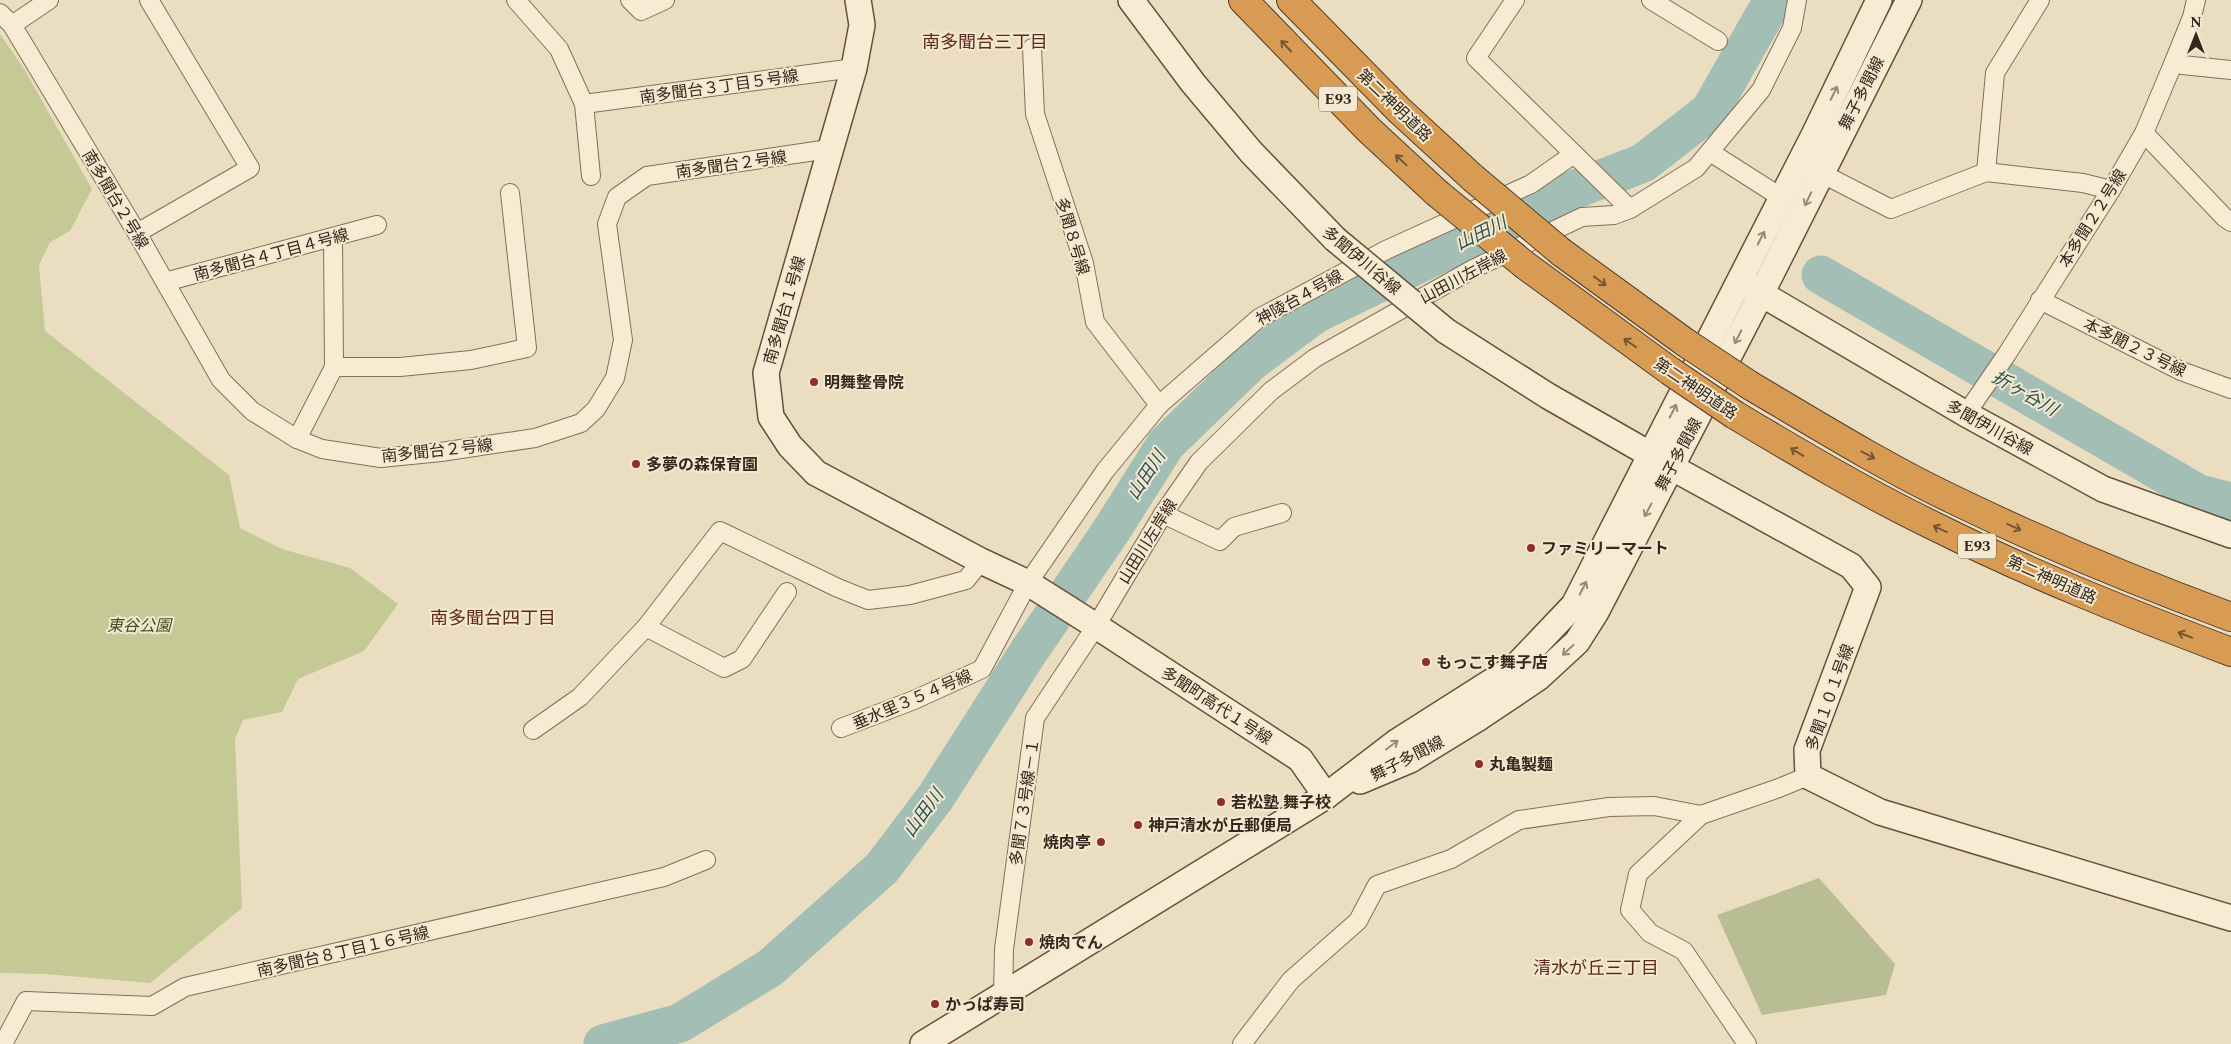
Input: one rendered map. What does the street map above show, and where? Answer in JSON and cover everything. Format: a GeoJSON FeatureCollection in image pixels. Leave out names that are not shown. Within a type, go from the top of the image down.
{"type":"FeatureCollection","features":[{"type":"Feature","properties":{"kind":"highway","name":"第二神明道路"},"geometry":{"type":"LineString","coordinates":[[1243,0],[1369,130],[1437,193],[1526,266],[1670,372],[1735,415],[1825,469],[1934,526],[2052,580],[2161,626],[2231,652]]}},
{"type":"Feature","properties":{"kind":"highway","name":"第二神明道路"},"geometry":{"type":"LineString","coordinates":[[1291,0],[1399,110],[1472,178],[1561,252],[1686,343],[1751,386],[1845,442],[1951,498],[2058,547],[2231,617]]}},
{"type":"Feature","properties":{"kind":"street"},"geometry":{"type":"LineString","coordinates":[[6,19],[48,0]]}},
{"type":"Feature","properties":{"kind":"street"},"geometry":{"type":"LineString","coordinates":[[137,233],[250,168],[149,0]]}},
{"type":"Feature","properties":{"kind":"street"},"geometry":{"type":"LineString","coordinates":[[516,0],[559,49],[584,104],[591,176]]}},
{"type":"Feature","properties":{"kind":"street"},"geometry":{"type":"LineString","coordinates":[[630,0],[641,11],[665,0]]}},
{"type":"Feature","properties":{"kind":"street","name":"南多聞台１号線"},"geometry":{"type":"LineString","coordinates":[[858,0],[862,25],[854,68],[829,149],[766,373],[771,417],[790,446],[816,473],[981,561],[1028,583],[1096,626]]}},
{"type":"Feature","properties":{"kind":"street","name":"多聞伊川谷線"},"geometry":{"type":"LineString","coordinates":[[1131,0],[1193,83],[1251,152],[1335,239],[1446,331],[1548,396],[1661,461]]}},
{"type":"Feature","properties":{"kind":"street"},"geometry":{"type":"LineString","coordinates":[[1515,0],[1476,58],[1630,209]]}},
{"type":"Feature","properties":{"kind":"street"},"geometry":{"type":"LineString","coordinates":[[1651,0],[1718,41]]}},
{"type":"Feature","properties":{"kind":"street","name":"山田川左岸線"},"geometry":{"type":"LineString","coordinates":[[1096,626],[1163,514],[1199,462],[1271,391],[1315,358],[1472,269],[1582,217],[1614,215],[1630,209],[1696,168],[1762,90],[1792,28],[1797,0]]}},
{"type":"Feature","properties":{"kind":"street","name":"舞子多聞線"},"geometry":{"type":"LineString","coordinates":[[923,1044],[1326,796],[1398,741],[1516,666],[1574,605],[1761,294],[1879,0]]}},
{"type":"Feature","properties":{"kind":"street","name":"舞子多聞線"},"geometry":{"type":"LineString","coordinates":[[1661,461],[1739,281],[1782,198],[1810,168],[1909,0]]}},
{"type":"Feature","properties":{"kind":"street"},"geometry":{"type":"LineString","coordinates":[[1986,172],[1995,73],[2040,0]]}},
{"type":"Feature","properties":{"kind":"street","name":"本多聞２２号線"},"geometry":{"type":"LineString","coordinates":[[1966,414],[2007,354],[2111,190],[2144,133],[2192,18],[2196,0]]}},
{"type":"Feature","properties":{"kind":"street","name":"南多聞台２号線"},"geometry":{"type":"LineString","coordinates":[[6,19],[137,233],[221,380],[252,411],[297,439],[322,449],[381,458],[441,452],[535,438],[581,423],[596,409],[615,378],[623,340],[607,224],[617,197],[647,176],[829,149]]}},
{"type":"Feature","properties":{"kind":"street","name":"多聞８号線"},"geometry":{"type":"LineString","coordinates":[[1032,48],[1035,114],[1084,263],[1095,322],[1159,405]]}},
{"type":"Feature","properties":{"kind":"street"},"geometry":{"type":"LineString","coordinates":[[2173,64],[2231,70]]}},
{"type":"Feature","properties":{"kind":"street","name":"南多聞台３丁目５号線"},"geometry":{"type":"LineString","coordinates":[[584,104],[854,68]]}},
{"type":"Feature","properties":{"kind":"street"},"geometry":{"type":"LineString","coordinates":[[2144,133],[2231,222]]}},
{"type":"Feature","properties":{"kind":"street"},"geometry":{"type":"LineString","coordinates":[[1710,152],[1782,198]]}},
{"type":"Feature","properties":{"kind":"street","name":"神陵台４号線"},"geometry":{"type":"LineString","coordinates":[[982,669],[1028,583],[1105,471],[1159,405],[1258,318],[1386,250],[1531,184],[1574,154]]}},
{"type":"Feature","properties":{"kind":"street"},"geometry":{"type":"LineString","coordinates":[[1810,168],[1891,209],[1986,172],[2083,183],[2111,190]]}},
{"type":"Feature","properties":{"kind":"street"},"geometry":{"type":"LineString","coordinates":[[334,367],[400,367],[471,360],[527,348],[510,193]]}},
{"type":"Feature","properties":{"kind":"street","name":"南多聞台４丁目４号線"},"geometry":{"type":"LineString","coordinates":[[165,282],[377,225]]}},
{"type":"Feature","properties":{"kind":"street"},"geometry":{"type":"LineString","coordinates":[[297,439],[334,367],[333,238]]}},
{"type":"Feature","properties":{"kind":"street","name":"多聞伊川谷線"},"geometry":{"type":"LineString","coordinates":[[1739,281],[1966,414],[2103,489],[2231,535]]}},
{"type":"Feature","properties":{"kind":"street","name":"本多聞２３号線"},"geometry":{"type":"LineString","coordinates":[[2040,300],[2181,371],[2231,390]]}},
{"type":"Feature","properties":{"kind":"street","name":"多聞１０１号線"},"geometry":{"type":"LineString","coordinates":[[1661,461],[1851,566],[1868,586],[1807,750],[1808,776]]}},
{"type":"Feature","properties":{"kind":"street"},"geometry":{"type":"LineString","coordinates":[[1163,514],[1220,541],[1234,527],[1282,513]]}},
{"type":"Feature","properties":{"kind":"street"},"geometry":{"type":"LineString","coordinates":[[533,730],[580,697],[646,627],[720,531],[838,588],[868,600],[910,595],[966,580],[981,561]]}},
{"type":"Feature","properties":{"kind":"street"},"geometry":{"type":"LineString","coordinates":[[646,627],[724,668],[742,659],[787,592]]}},
{"type":"Feature","properties":{"kind":"street","name":"多聞町高代１号線"},"geometry":{"type":"LineString","coordinates":[[1096,626],[1300,759],[1326,796]]}},
{"type":"Feature","properties":{"kind":"street","name":"多聞７３号線－１"},"geometry":{"type":"LineString","coordinates":[[1002,996],[1004,949],[1035,718],[1096,626]]}},
{"type":"Feature","properties":{"kind":"street","name":"垂水里３５４号線"},"geometry":{"type":"LineString","coordinates":[[841,728],[914,700],[982,669]]}},
{"type":"Feature","properties":{"kind":"street"},"geometry":{"type":"LineString","coordinates":[[1747,1044],[1684,951],[1650,933],[1630,910],[1638,874],[1701,815],[1808,776],[1880,812],[2231,918]]}},
{"type":"Feature","properties":{"kind":"street"},"geometry":{"type":"LineString","coordinates":[[1242,1044],[1291,980],[1358,921],[1377,885],[1451,859],[1519,820],[1609,807],[1654,806],[1701,815]]}},
{"type":"Feature","properties":{"kind":"street","name":"南多聞台８丁目１６号線"},"geometry":{"type":"LineString","coordinates":[[3,1044],[26,1002],[152,1006],[185,987],[664,877],[706,860]]}},
{"type":"Feature","properties":{"kind":"green space","name":"東谷公園"},"geometry":{"type":"Polygon","coordinates":[[[0,34],[24,69],[92,189],[70,231],[50,242],[39,265],[45,331],[229,475],[240,528],[282,549],[350,568],[398,604],[364,651],[298,679],[282,712],[243,720],[235,739],[242,908],[150,983],[45,974],[0,973],[0,34]]]}},
{"type":"Feature","properties":{"kind":"green space"},"geometry":{"type":"Polygon","coordinates":[[[1819,878],[1895,964],[1886,995],[1762,1015],[1717,915],[1819,878]]]}},
{"type":"Feature","properties":{"kind":"waterway","name":"山田川"},"geometry":{"type":"LineString","coordinates":[[603,1044],[680,1023],[770,968],[882,868],[935,798],[1029,651],[1111,531],[1166,444],[1252,361],[1315,314],[1563,194],[1643,163],[1710,111],[1773,0]]}},
{"type":"Feature","properties":{"kind":"waterway","name":"折ヶ谷川"},"geometry":{"type":"LineString","coordinates":[[1821,275],[2199,494],[2231,502]]}},
{"type":"Feature","properties":{"kind":"place","name":"明舞整骨院"},"geometry":{"type":"Point","coordinates":[814,382]}},
{"type":"Feature","properties":{"kind":"place","name":"多夢の森保育園"},"geometry":{"type":"Point","coordinates":[636,464]}},
{"type":"Feature","properties":{"kind":"place","name":"ファミリーマート"},"geometry":{"type":"Point","coordinates":[1531,548]}},
{"type":"Feature","properties":{"kind":"place","name":"もっこす舞子店"},"geometry":{"type":"Point","coordinates":[1426,662]}},
{"type":"Feature","properties":{"kind":"place","name":"丸亀製麺"},"geometry":{"type":"Point","coordinates":[1479,764]}},
{"type":"Feature","properties":{"kind":"place","name":"若松塾 舞子校"},"geometry":{"type":"Point","coordinates":[1221,802]}},
{"type":"Feature","properties":{"kind":"place","name":"神戸清水が丘郵便局"},"geometry":{"type":"Point","coordinates":[1138,825]}},
{"type":"Feature","properties":{"kind":"place","name":"焼肉亭"},"geometry":{"type":"Point","coordinates":[1101,842]}},
{"type":"Feature","properties":{"kind":"place","name":"焼肉でん"},"geometry":{"type":"Point","coordinates":[1029,942]}},
{"type":"Feature","properties":{"kind":"place","name":"かっぱ寿司"},"geometry":{"type":"Point","coordinates":[935,1004]}},
{"type":"Feature","properties":{"kind":"district","name":"南多聞台三丁目"},"geometry":{"type":"Point","coordinates":[985,42]}},
{"type":"Feature","properties":{"kind":"district","name":"南多聞台四丁目"},"geometry":{"type":"Point","coordinates":[493,618]}},
{"type":"Feature","properties":{"kind":"district","name":"清水が丘三丁目"},"geometry":{"type":"Point","coordinates":[1596,968]}}]}
